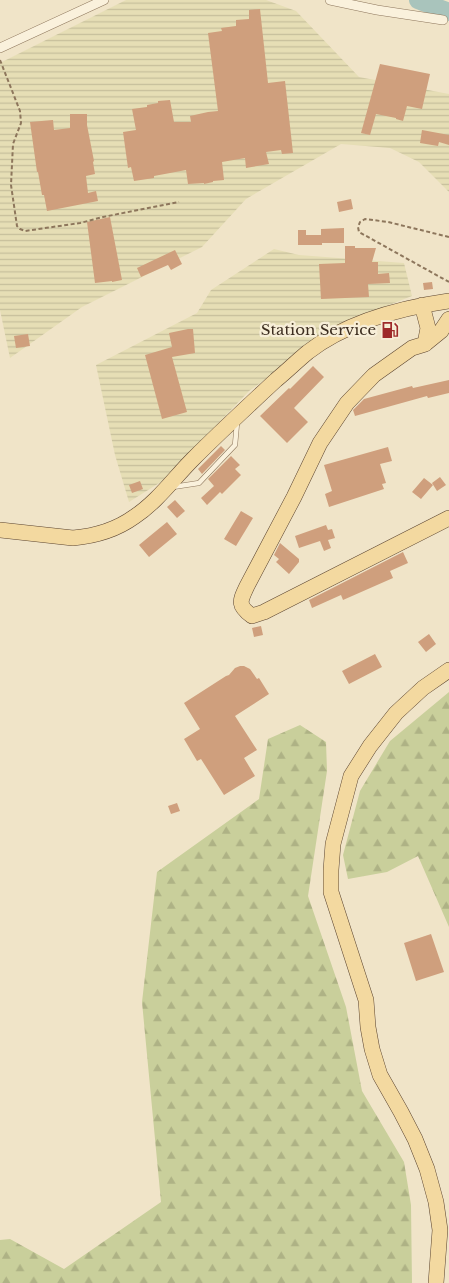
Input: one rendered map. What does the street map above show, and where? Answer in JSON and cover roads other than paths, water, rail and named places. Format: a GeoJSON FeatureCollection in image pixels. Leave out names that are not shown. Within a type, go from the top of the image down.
{"type":"FeatureCollection","features":[{"type":"Feature","properties":{"kind":"main road"},"geometry":{"type":"LineString","coordinates":[[0,530],[74,538],[97,534],[116,527],[148,507],[193,459],[308,352],[327,340],[370,319],[422,305],[449,301]]}},
{"type":"Feature","properties":{"kind":"main road"},"geometry":{"type":"LineString","coordinates":[[422,305],[428,328],[425,344]]}},
{"type":"Feature","properties":{"kind":"main road"},"geometry":{"type":"LineString","coordinates":[[449,319],[441,332],[425,344],[412,348],[374,375],[347,403],[320,443],[247,586],[240,600],[242,609],[252,616],[264,612],[449,518]]}},
{"type":"Feature","properties":{"kind":"main road"},"geometry":{"type":"LineString","coordinates":[[436,1283],[440,1230],[436,1202],[427,1169],[415,1139],[380,1075],[368,1028],[366,1000],[331,892],[331,870],[334,844],[351,776],[370,746],[396,713],[423,688],[449,670]]}},
{"type":"Feature","properties":{"kind":"street"},"geometry":{"type":"LineString","coordinates":[[0,48],[104,0]]}},
{"type":"Feature","properties":{"kind":"street"},"geometry":{"type":"LineString","coordinates":[[330,0],[377,10],[443,20]]}},
{"type":"Feature","properties":{"kind":"lane"},"geometry":{"type":"LineString","coordinates":[[165,489],[199,483],[235,445],[238,416]]}},
{"type":"Feature","properties":{"kind":"waterway"},"geometry":{"type":"LineString","coordinates":[[418,0],[449,12]]}},
{"type":"Feature","properties":{"kind":"place","name":"Station Service"},"geometry":{"type":"Point","coordinates":[390,330]}}]}
